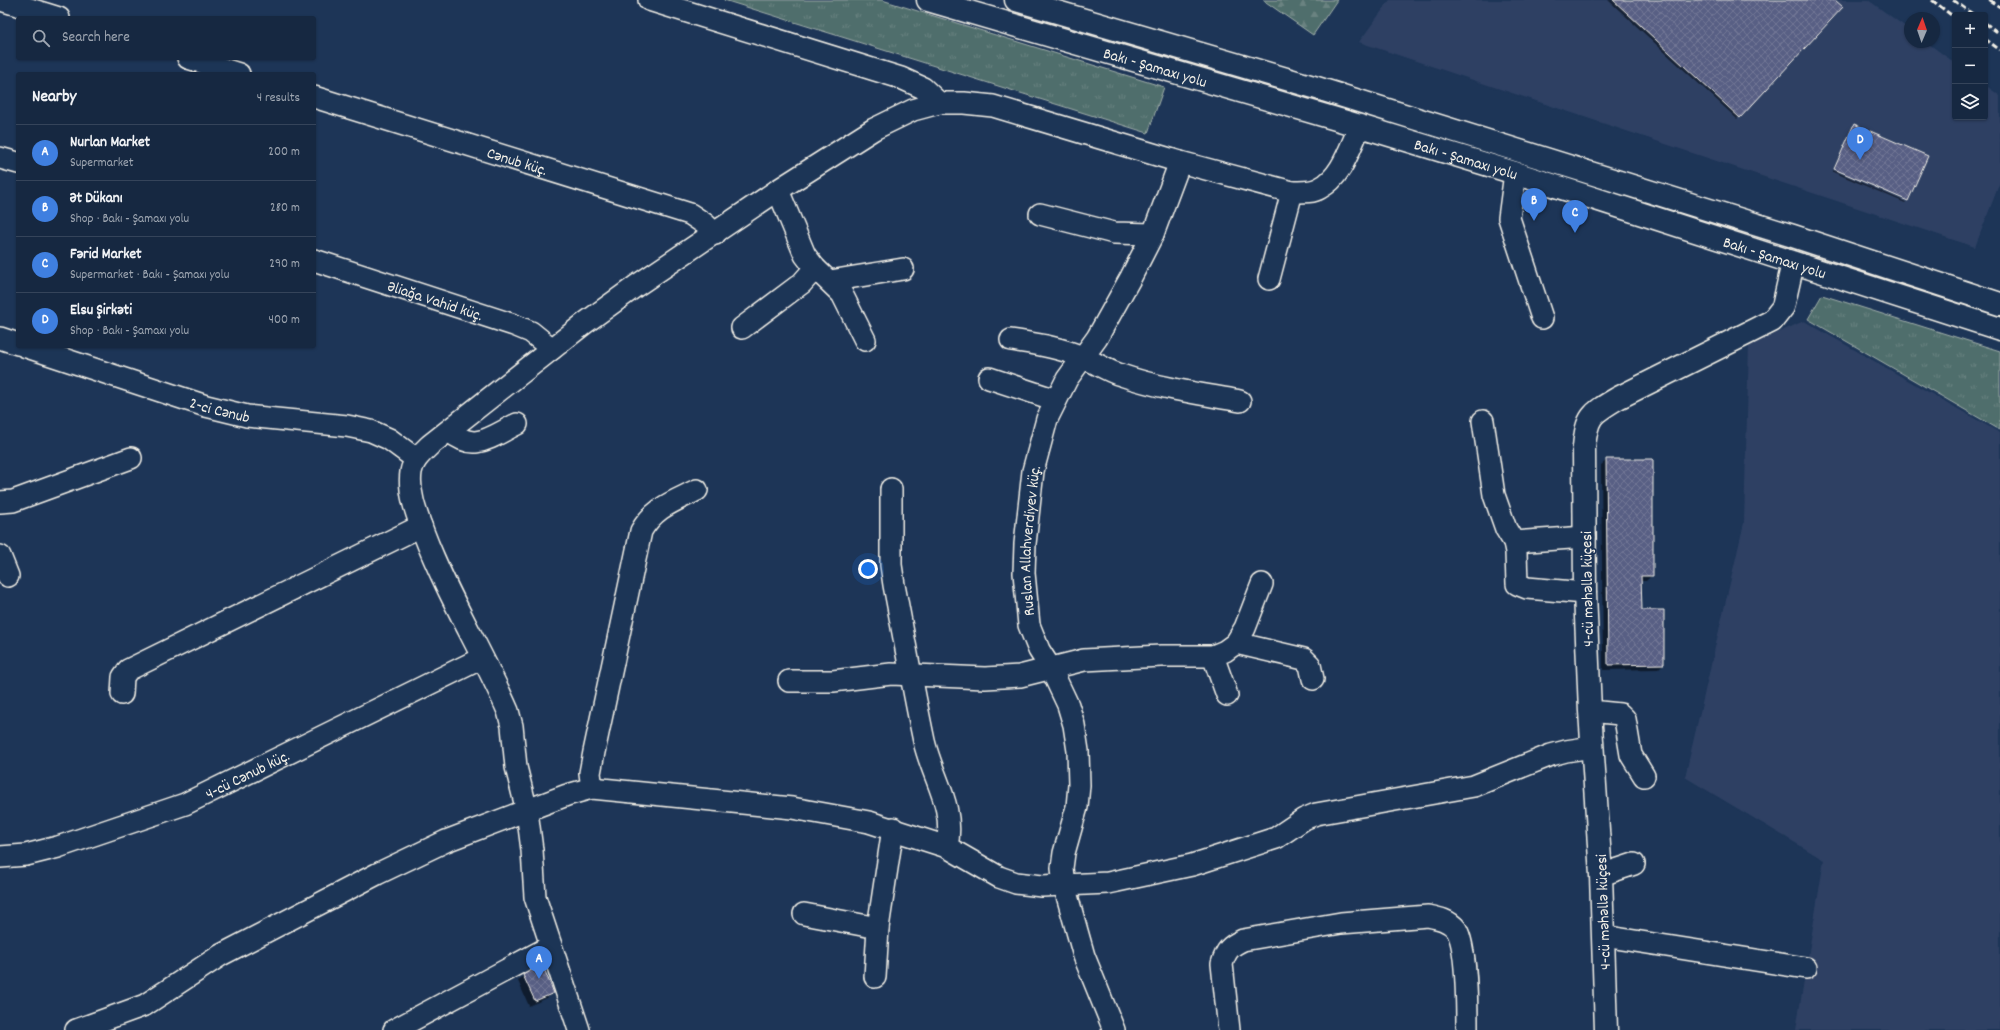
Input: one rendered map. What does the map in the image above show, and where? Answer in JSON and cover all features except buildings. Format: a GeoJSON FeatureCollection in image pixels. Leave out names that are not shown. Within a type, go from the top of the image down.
{"type":"FeatureCollection","features":[{"type":"Feature","properties":{"kind":"main road","name":"Bakı - Şamaxı yolu"},"geometry":{"type":"LineString","coordinates":[[928,0],[1360,126],[1515,173],[2000,329]]}},
{"type":"Feature","properties":{"kind":"main road","name":"Bakı - Şamaxı yolu"},"geometry":{"type":"LineString","coordinates":[[1016,0],[1325,90],[1786,234],[2000,304]]}},
{"type":"Feature","properties":{"kind":"main road","name":"4-cü məhəllə küçesi"},"geometry":{"type":"LineString","coordinates":[[1606,1030],[1601,875],[1592,747],[1585,593],[1584,447],[1588,421],[1601,408],[1618,398],[1772,321],[1783,307],[1793,263]]}},
{"type":"Feature","properties":{"kind":"street"},"geometry":{"type":"LineString","coordinates":[[2,0],[53,16]]}},
{"type":"Feature","properties":{"kind":"street"},"geometry":{"type":"LineString","coordinates":[[649,0],[901,78],[923,88],[939,103]]}},
{"type":"Feature","properties":{"kind":"street"},"geometry":{"type":"LineString","coordinates":[[194,60],[233,72]]}},
{"type":"Feature","properties":{"kind":"street","name":"Cənub küç."},"geometry":{"type":"LineString","coordinates":[[316,98],[690,214],[705,224],[715,234]]}},
{"type":"Feature","properties":{"kind":"street"},"geometry":{"type":"LineString","coordinates":[[579,1030],[535,897],[532,850],[527,811],[516,767],[512,726],[508,711],[434,559],[421,526],[414,505],[411,489],[411,472],[416,459],[430,445],[552,349],[636,286],[778,190],[874,130],[913,110],[939,103],[964,103],[993,106],[1180,162],[1292,192],[1308,192],[1320,189],[1331,180],[1342,165],[1360,126]]}},
{"type":"Feature","properties":{"kind":"street"},"geometry":{"type":"LineString","coordinates":[[0,158],[16,162]]}},
{"type":"Feature","properties":{"kind":"street","name":"Ruslan Allahverdiyev küç."},"geometry":{"type":"LineString","coordinates":[[1114,1030],[1084,956],[1064,885],[1062,868],[1064,853],[1071,834],[1078,800],[1078,751],[1074,726],[1068,705],[1051,669],[1039,650],[1029,625],[1024,573],[1026,537],[1033,471],[1047,419],[1068,379],[1097,338],[1131,277],[1153,234],[1180,162]]}},
{"type":"Feature","properties":{"kind":"street"},"geometry":{"type":"LineString","coordinates":[[1515,173],[1509,218],[1542,318]]}},
{"type":"Feature","properties":{"kind":"street"},"geometry":{"type":"LineString","coordinates":[[778,190],[805,255],[815,268],[842,294],[865,340]]}},
{"type":"Feature","properties":{"kind":"street"},"geometry":{"type":"LineString","coordinates":[[1269,279],[1292,192]]}},
{"type":"Feature","properties":{"kind":"street"},"geometry":{"type":"LineString","coordinates":[[1040,214],[1114,234],[1153,234]]}},
{"type":"Feature","properties":{"kind":"street","name":"Əliağa Vahid küç."},"geometry":{"type":"LineString","coordinates":[[316,261],[514,324],[531,332],[552,349]]}},
{"type":"Feature","properties":{"kind":"street"},"geometry":{"type":"LineString","coordinates":[[742,328],[802,283],[815,268]]}},
{"type":"Feature","properties":{"kind":"street"},"geometry":{"type":"LineString","coordinates":[[830,281],[903,269]]}},
{"type":"Feature","properties":{"kind":"street"},"geometry":{"type":"LineString","coordinates":[[0,338],[16,343]]}},
{"type":"Feature","properties":{"kind":"street"},"geometry":{"type":"LineString","coordinates":[[1011,340],[1045,345],[1083,357],[1110,371],[1155,386],[1240,401]]}},
{"type":"Feature","properties":{"kind":"street","name":"2-ci Cənub"},"geometry":{"type":"LineString","coordinates":[[30,348],[206,406],[247,416],[347,426],[372,431],[389,439],[416,459]]}},
{"type":"Feature","properties":{"kind":"street"},"geometry":{"type":"LineString","coordinates":[[989,378],[1056,400]]}},
{"type":"Feature","properties":{"kind":"street"},"geometry":{"type":"LineString","coordinates":[[1483,421],[1494,495],[1506,529],[1514,542],[1516,552],[1517,584],[1527,588],[1585,593]]}},
{"type":"Feature","properties":{"kind":"street"},"geometry":{"type":"LineString","coordinates":[[449,431],[459,439],[468,443],[480,441],[517,424]]}},
{"type":"Feature","properties":{"kind":"street"},"geometry":{"type":"LineString","coordinates":[[0,502],[13,500],[131,458]]}},
{"type":"Feature","properties":{"kind":"street"},"geometry":{"type":"LineString","coordinates":[[891,489],[891,565],[925,743],[948,813],[950,831],[947,847]]}},
{"type":"Feature","properties":{"kind":"street"},"geometry":{"type":"LineString","coordinates":[[592,788],[590,773],[594,752],[641,531],[649,518],[660,508],[697,490]]}},
{"type":"Feature","properties":{"kind":"street"},"geometry":{"type":"LineString","coordinates":[[122,694],[123,677],[128,670],[421,526]]}},
{"type":"Feature","properties":{"kind":"street"},"geometry":{"type":"LineString","coordinates":[[1514,542],[1585,537]]}},
{"type":"Feature","properties":{"kind":"street"},"geometry":{"type":"LineString","coordinates":[[0,556],[8,576]]}},
{"type":"Feature","properties":{"kind":"street"},"geometry":{"type":"LineString","coordinates":[[789,681],[834,681],[891,674],[985,678],[1020,676],[1084,660],[1213,656],[1225,651],[1236,643],[1245,628],[1262,584]]}},
{"type":"Feature","properties":{"kind":"street"},"geometry":{"type":"LineString","coordinates":[[1236,643],[1304,659],[1310,665],[1313,679]]}},
{"type":"Feature","properties":{"kind":"street"},"geometry":{"type":"LineString","coordinates":[[1213,656],[1227,695]]}},
{"type":"Feature","properties":{"kind":"street","name":"4-cü Cənub küç."},"geometry":{"type":"LineString","coordinates":[[0,857],[26,855],[58,847],[185,804],[482,658]]}},
{"type":"Feature","properties":{"kind":"street"},"geometry":{"type":"LineString","coordinates":[[1590,711],[1620,714],[1625,719],[1632,755],[1644,776]]}},
{"type":"Feature","properties":{"kind":"street"},"geometry":{"type":"LineString","coordinates":[[76,1030],[145,1005],[221,955],[376,874],[446,841],[492,822],[527,811],[567,795],[592,788],[792,808],[869,822],[892,828],[947,847],[1005,879],[1016,883],[1042,886],[1087,885],[1122,881],[1192,865],[1276,838],[1304,819],[1316,814],[1474,786],[1551,755],[1592,747]]}},
{"type":"Feature","properties":{"kind":"street"},"geometry":{"type":"LineString","coordinates":[[875,977],[878,928],[892,828]]}},
{"type":"Feature","properties":{"kind":"street"},"geometry":{"type":"LineString","coordinates":[[1601,875],[1634,864]]}},
{"type":"Feature","properties":{"kind":"street"},"geometry":{"type":"LineString","coordinates":[[804,914],[878,928]]}},
{"type":"Feature","properties":{"kind":"street"},"geometry":{"type":"LineString","coordinates":[[1229,1030],[1222,964],[1225,954],[1231,946],[1243,940],[1341,923],[1428,916],[1442,918],[1456,929],[1461,944],[1467,985],[1467,1030]]}},
{"type":"Feature","properties":{"kind":"street"},"geometry":{"type":"LineString","coordinates":[[1603,936],[1806,968]]}},
{"type":"Feature","properties":{"kind":"street"},"geometry":{"type":"LineString","coordinates":[[394,1030],[551,946]]}},
{"type":"Feature","properties":{"kind":"shaded area"},"geometry":{"type":"Polygon","coordinates":[[[1390,0],[1868,0],[1904,26],[1904,48],[1934,48],[1952,61],[1952,120],[1988,120],[1988,87],[2000,96],[2000,182],[1975,247],[1359,42],[1390,0]]]}},
{"type":"Feature","properties":{"kind":"shaded area"},"geometry":{"type":"Polygon","coordinates":[[[1804,321],[2000,433],[2000,1030],[1796,1030],[1824,860],[1685,777],[1744,523],[1749,346],[1804,321]]]}},
{"type":"Feature","properties":{"kind":"green space"},"geometry":{"type":"Polygon","coordinates":[[[724,0],[882,0],[1164,87],[1148,133],[724,0]]]}},
{"type":"Feature","properties":{"kind":"green space"},"geometry":{"type":"Polygon","coordinates":[[[1263,0],[1337,0],[1313,35],[1263,0]]]}},
{"type":"Feature","properties":{"kind":"green space"},"geometry":{"type":"Polygon","coordinates":[[[1822,295],[2000,351],[2000,430],[1808,319],[1822,295]]]}},
{"type":"Feature","properties":{"kind":"railway"},"geometry":{"type":"LineString","coordinates":[[1932,0],[1952,16]]}},
{"type":"Feature","properties":{"kind":"railway"},"geometry":{"type":"LineString","coordinates":[[1953,0],[1970,12]]}},
{"type":"Feature","properties":{"kind":"railway"},"geometry":{"type":"LineString","coordinates":[[1989,0],[2000,7]]}},
{"type":"Feature","properties":{"kind":"railway"},"geometry":{"type":"LineString","coordinates":[[1988,25],[2000,34]]}},
{"type":"Feature","properties":{"kind":"railway"},"geometry":{"type":"LineString","coordinates":[[1988,41],[2000,50]]}},
{"type":"Feature","properties":{"kind":"place","name":"Elsu Şirkəti"},"geometry":{"type":"Point","coordinates":[1860,160]}},
{"type":"Feature","properties":{"kind":"place","name":"Ət Dükanı"},"geometry":{"type":"Point","coordinates":[1534,221]}},
{"type":"Feature","properties":{"kind":"place","name":"Fərid Market"},"geometry":{"type":"Point","coordinates":[1575,233]}},
{"type":"Feature","properties":{"kind":"place","name":"Nurlan Market"},"geometry":{"type":"Point","coordinates":[539,979]}}]}
